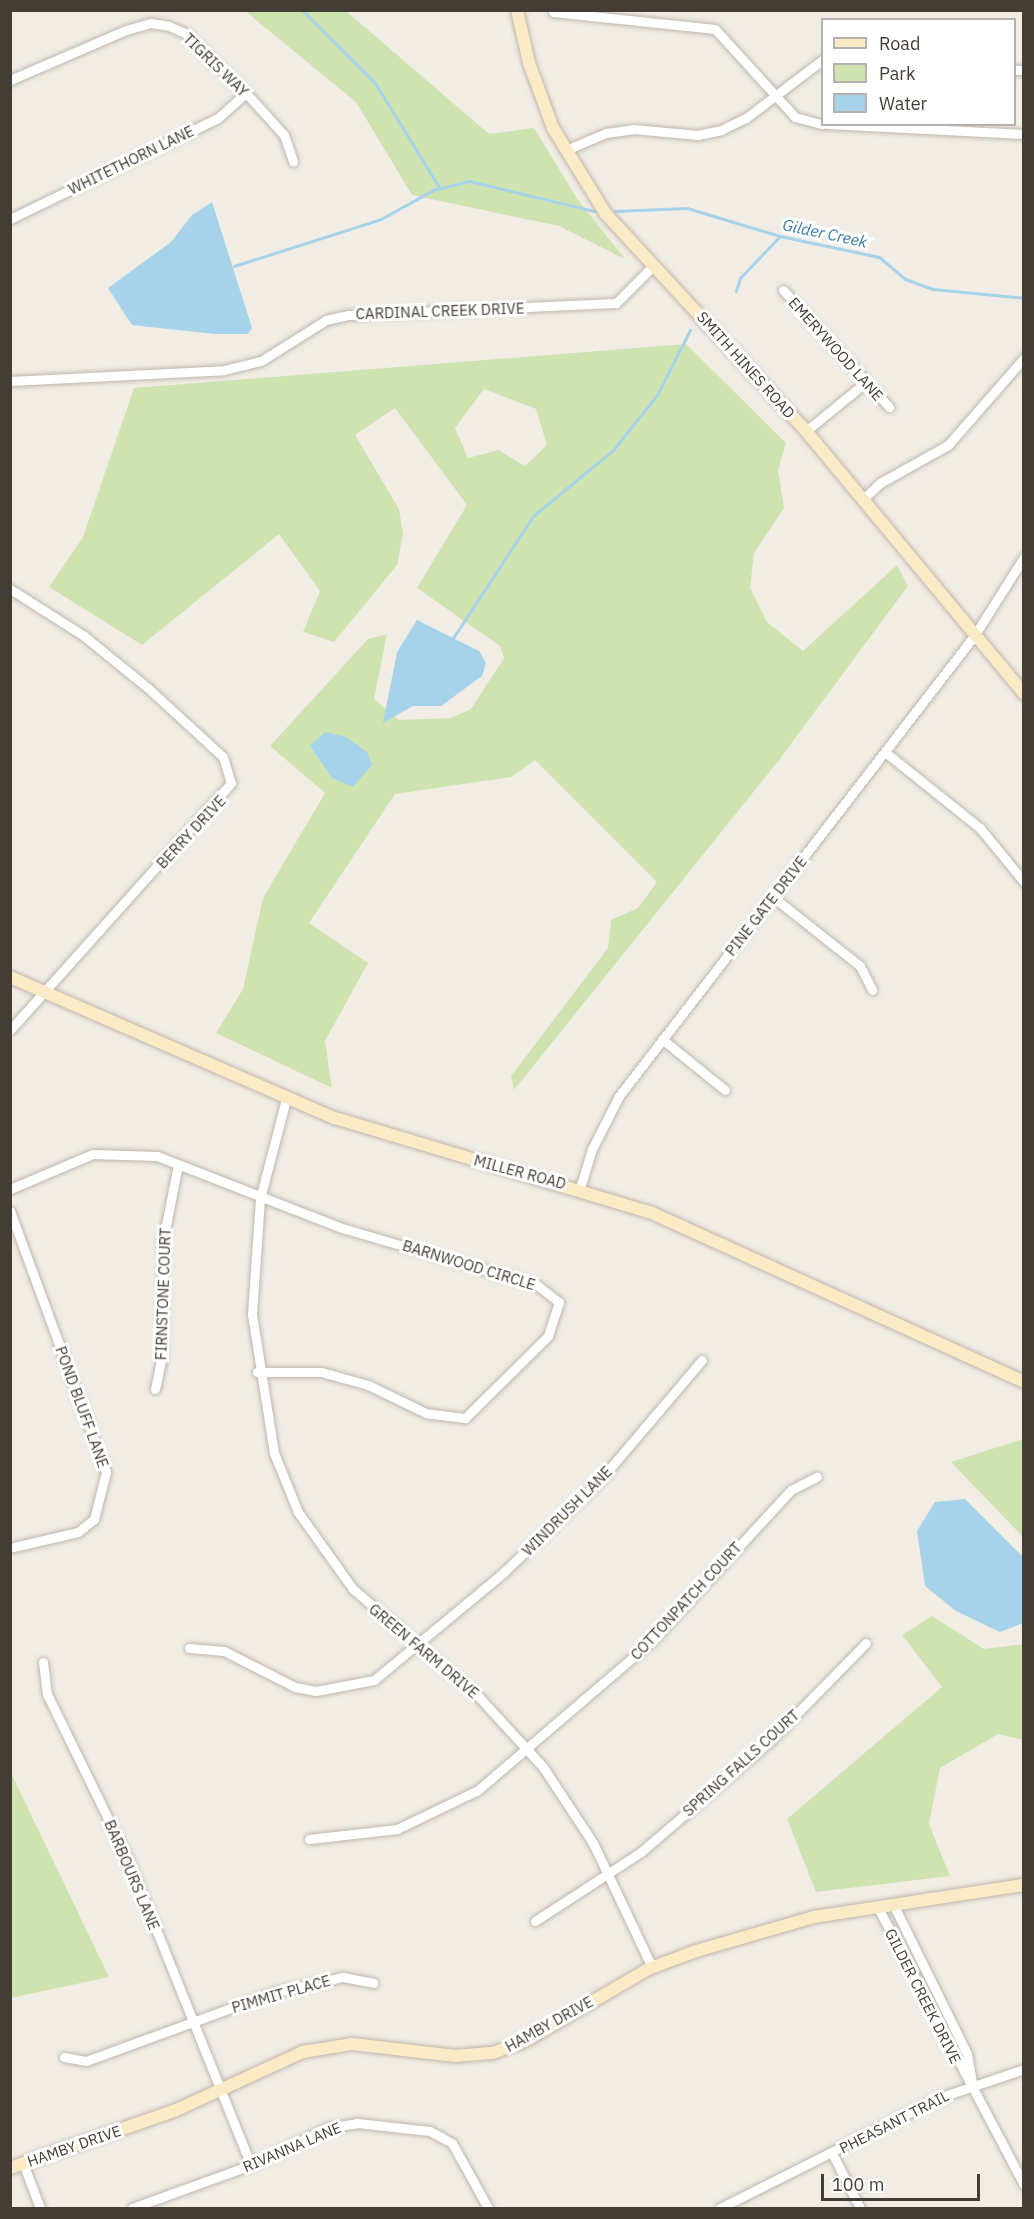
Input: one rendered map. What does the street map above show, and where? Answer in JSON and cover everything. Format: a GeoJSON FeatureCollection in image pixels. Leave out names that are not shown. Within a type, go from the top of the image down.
{"type":"FeatureCollection","features":[{"type":"Feature","properties":{"kind":"street","name":"SMITH HINES ROAD"},"geometry":{"type":"LineString","coordinates":[[517,10],[532,72],[566,150],[606,214],[652,267],[806,431],[1023,694]]}},
{"type":"Feature","properties":{"kind":"street"},"geometry":{"type":"LineString","coordinates":[[554,12],[701,24],[722,35],[772,97],[795,117],[821,123]]}},
{"type":"Feature","properties":{"kind":"street","name":"TIGRIS WAY"},"geometry":{"type":"LineString","coordinates":[[10,80],[151,23],[185,33],[246,93],[284,135],[292,161]]}},
{"type":"Feature","properties":{"kind":"street"},"geometry":{"type":"LineString","coordinates":[[566,150],[606,133],[633,129],[698,135],[721,130],[772,97],[821,61]]}},
{"type":"Feature","properties":{"kind":"street","name":"WHITETHORN LANE"},"geometry":{"type":"LineString","coordinates":[[10,219],[218,118],[246,93]]}},
{"type":"Feature","properties":{"kind":"street"},"geometry":{"type":"LineString","coordinates":[[864,126],[1023,134]]}},
{"type":"Feature","properties":{"kind":"street","name":"CARDINAL CREEK DRIVE"},"geometry":{"type":"LineString","coordinates":[[10,381],[224,370],[261,361],[326,320],[348,315],[616,303],[652,267]]}},
{"type":"Feature","properties":{"kind":"street","name":"EMERYWOOD LANE"},"geometry":{"type":"LineString","coordinates":[[783,290],[889,407]]}},
{"type":"Feature","properties":{"kind":"street"},"geometry":{"type":"LineString","coordinates":[[863,499],[880,483],[948,445],[1023,358]]}},
{"type":"Feature","properties":{"kind":"street"},"geometry":{"type":"LineString","coordinates":[[806,431],[866,382]]}},
{"type":"Feature","properties":{"kind":"street","name":"PINE GATE DRIVE"},"geometry":{"type":"LineString","coordinates":[[580,1188],[608,1113],[662,1039],[974,636],[1023,557]]}},
{"type":"Feature","properties":{"kind":"street","name":"BERRY DRIVE"},"geometry":{"type":"LineString","coordinates":[[10,589],[84,636],[148,688],[223,757],[231,783],[42,994]]}},
{"type":"Feature","properties":{"kind":"street"},"geometry":{"type":"LineString","coordinates":[[885,752],[980,828],[1023,882]]}},
{"type":"Feature","properties":{"kind":"street"},"geometry":{"type":"LineString","coordinates":[[773,897],[860,966],[872,990]]}},
{"type":"Feature","properties":{"kind":"street","name":"MILLER ROAD"},"geometry":{"type":"LineString","coordinates":[[10,977],[42,994],[286,1099],[403,1140],[580,1188],[684,1226],[1023,1382]]}},
{"type":"Feature","properties":{"kind":"street"},"geometry":{"type":"LineString","coordinates":[[10,1030],[42,994]]}},
{"type":"Feature","properties":{"kind":"street"},"geometry":{"type":"LineString","coordinates":[[662,1039],[725,1090]]}},
{"type":"Feature","properties":{"kind":"street","name":"GREEN FARM DRIVE"},"geometry":{"type":"LineString","coordinates":[[286,1099],[260,1199],[251,1265],[258,1372],[274,1453],[298,1512],[353,1589],[417,1649],[479,1697],[530,1752],[578,1816],[609,1875],[652,1967]]}},
{"type":"Feature","properties":{"kind":"street"},"geometry":{"type":"LineString","coordinates":[[10,1189],[93,1154],[130,1151],[178,1165],[260,1199]]}},
{"type":"Feature","properties":{"kind":"street","name":"FIRNSTONE COURT"},"geometry":{"type":"LineString","coordinates":[[155,1389],[162,1356],[163,1240],[178,1165]]}},
{"type":"Feature","properties":{"kind":"street","name":"BARNWOOD CIRCLE"},"geometry":{"type":"LineString","coordinates":[[258,1372],[321,1372],[368,1385],[426,1413],[465,1418],[548,1336],[560,1313],[551,1292],[537,1285],[260,1199]]}},
{"type":"Feature","properties":{"kind":"street","name":"POND BLUFF LANE"},"geometry":{"type":"LineString","coordinates":[[10,1211],[106,1472],[104,1498],[86,1525],[10,1548]]}},
{"type":"Feature","properties":{"kind":"street","name":"WINDRUSH LANE"},"geometry":{"type":"LineString","coordinates":[[189,1648],[224,1651],[295,1687],[316,1691],[374,1680],[417,1649],[601,1479],[702,1360]]}},
{"type":"Feature","properties":{"kind":"street","name":"COTTONPATCH COURT"},"geometry":{"type":"LineString","coordinates":[[309,1839],[397,1829],[478,1790],[530,1752],[652,1641],[791,1490],[817,1478]]}},
{"type":"Feature","properties":{"kind":"street","name":"SPRING FALLS COURT"},"geometry":{"type":"LineString","coordinates":[[535,1921],[609,1875],[770,1741],[866,1643]]}},
{"type":"Feature","properties":{"kind":"street","name":"BARBOURS LANE"},"geometry":{"type":"LineString","coordinates":[[44,1662],[47,1694],[128,1857],[191,2022],[251,2165]]}},
{"type":"Feature","properties":{"kind":"street","name":"HAMBY DRIVE"},"geometry":{"type":"LineString","coordinates":[[10,2168],[219,2090],[327,2046],[367,2045],[456,2056],[493,2053],[525,2041],[652,1967],[814,1917],[1023,1885]]}},
{"type":"Feature","properties":{"kind":"street","name":"GILDER CREEK DRIVE"},"geometry":{"type":"LineString","coordinates":[[893,1904],[967,2054],[972,2084]]}},
{"type":"Feature","properties":{"kind":"street","name":"GILDER CREEK DRIVE"},"geometry":{"type":"LineString","coordinates":[[877,1906],[956,2063],[972,2084],[1023,2186]]}},
{"type":"Feature","properties":{"kind":"street","name":"PIMMIT PLACE"},"geometry":{"type":"LineString","coordinates":[[64,2057],[86,2061],[272,1994],[344,1977],[373,1983]]}},
{"type":"Feature","properties":{"kind":"street","name":"PHEASANT TRAIL"},"geometry":{"type":"LineString","coordinates":[[720,2208],[972,2084],[1023,2069]]}},
{"type":"Feature","properties":{"kind":"street","name":"RIVANNA LANE"},"geometry":{"type":"LineString","coordinates":[[132,2208],[251,2165],[341,2124],[430,2131],[452,2143],[488,2208]]}},
{"type":"Feature","properties":{"kind":"street"},"geometry":{"type":"LineString","coordinates":[[832,2153],[860,2208]]}},
{"type":"Feature","properties":{"kind":"street"},"geometry":{"type":"LineString","coordinates":[[23,2163],[40,2208]]}},
{"type":"Feature","properties":{"kind":"green space"},"geometry":{"type":"Polygon","coordinates":[[[245,11],[346,11],[489,134],[534,128],[578,200],[625,259],[559,226],[412,195],[356,102],[245,11]]]}},
{"type":"Feature","properties":{"kind":"green space"},"geometry":{"type":"Polygon","coordinates":[[[686,344],[786,443],[778,470],[784,508],[754,553],[750,588],[767,622],[803,651],[897,565],[908,586],[779,760],[514,1090],[511,1076],[608,948],[611,920],[638,908],[657,882],[535,760],[511,777],[395,794],[309,923],[368,963],[325,1041],[332,1088],[216,1033],[243,989],[263,898],[325,793],[270,746],[368,639],[387,634],[374,699],[399,720],[450,718],[471,709],[504,658],[500,646],[417,588],[467,505],[395,408],[355,435],[399,509],[403,534],[397,565],[334,642],[303,632],[320,591],[279,534],[142,645],[49,587],[83,537],[134,388],[686,344]],[[484,389],[455,428],[468,458],[498,450],[525,466],[547,445],[536,409],[484,389]]]}},
{"type":"Feature","properties":{"kind":"green space"},"geometry":{"type":"Polygon","coordinates":[[[1024,1439],[1023,1537],[951,1462],[1024,1439]]]}},
{"type":"Feature","properties":{"kind":"green space"},"geometry":{"type":"Polygon","coordinates":[[[932,1616],[984,1649],[1023,1644],[1023,1740],[998,1734],[940,1768],[929,1824],[950,1876],[816,1892],[787,1819],[942,1687],[902,1635],[932,1616]]]}},
{"type":"Feature","properties":{"kind":"green space"},"geometry":{"type":"Polygon","coordinates":[[[11,1773],[109,1977],[11,1998],[11,1773]]]}},
{"type":"Feature","properties":{"kind":"water"},"geometry":{"type":"Polygon","coordinates":[[[212,202],[252,328],[248,334],[215,334],[132,325],[108,288],[171,242],[192,215],[212,202]]]}},
{"type":"Feature","properties":{"kind":"water"},"geometry":{"type":"Polygon","coordinates":[[[417,620],[479,651],[486,663],[482,676],[441,706],[413,706],[383,723],[397,652],[417,620]]]}},
{"type":"Feature","properties":{"kind":"water"},"geometry":{"type":"Polygon","coordinates":[[[325,732],[346,737],[367,752],[372,765],[353,787],[332,778],[310,746],[325,732]]]}},
{"type":"Feature","properties":{"kind":"water"},"geometry":{"type":"Polygon","coordinates":[[[965,1499],[1023,1557],[1023,1623],[1000,1632],[956,1611],[925,1586],[917,1531],[935,1502],[965,1499]]]}},
{"type":"Feature","properties":{"kind":"waterway","name":"Gilder Creek"},"geometry":{"type":"LineString","coordinates":[[302,10],[375,83],[439,187]]}},
{"type":"Feature","properties":{"kind":"waterway"},"geometry":{"type":"LineString","coordinates":[[234,266],[381,219],[433,190],[469,181],[594,211]]}},
{"type":"Feature","properties":{"kind":"waterway","name":"Gilder Creek"},"geometry":{"type":"LineString","coordinates":[[615,211],[687,208],[780,236],[879,257],[905,279],[933,289],[1024,298]]}},
{"type":"Feature","properties":{"kind":"waterway"},"geometry":{"type":"LineString","coordinates":[[736,291],[740,278],[780,236]]}},
{"type":"Feature","properties":{"kind":"waterway"},"geometry":{"type":"LineString","coordinates":[[453,638],[533,516],[613,450],[657,395],[690,330]]}}]}
